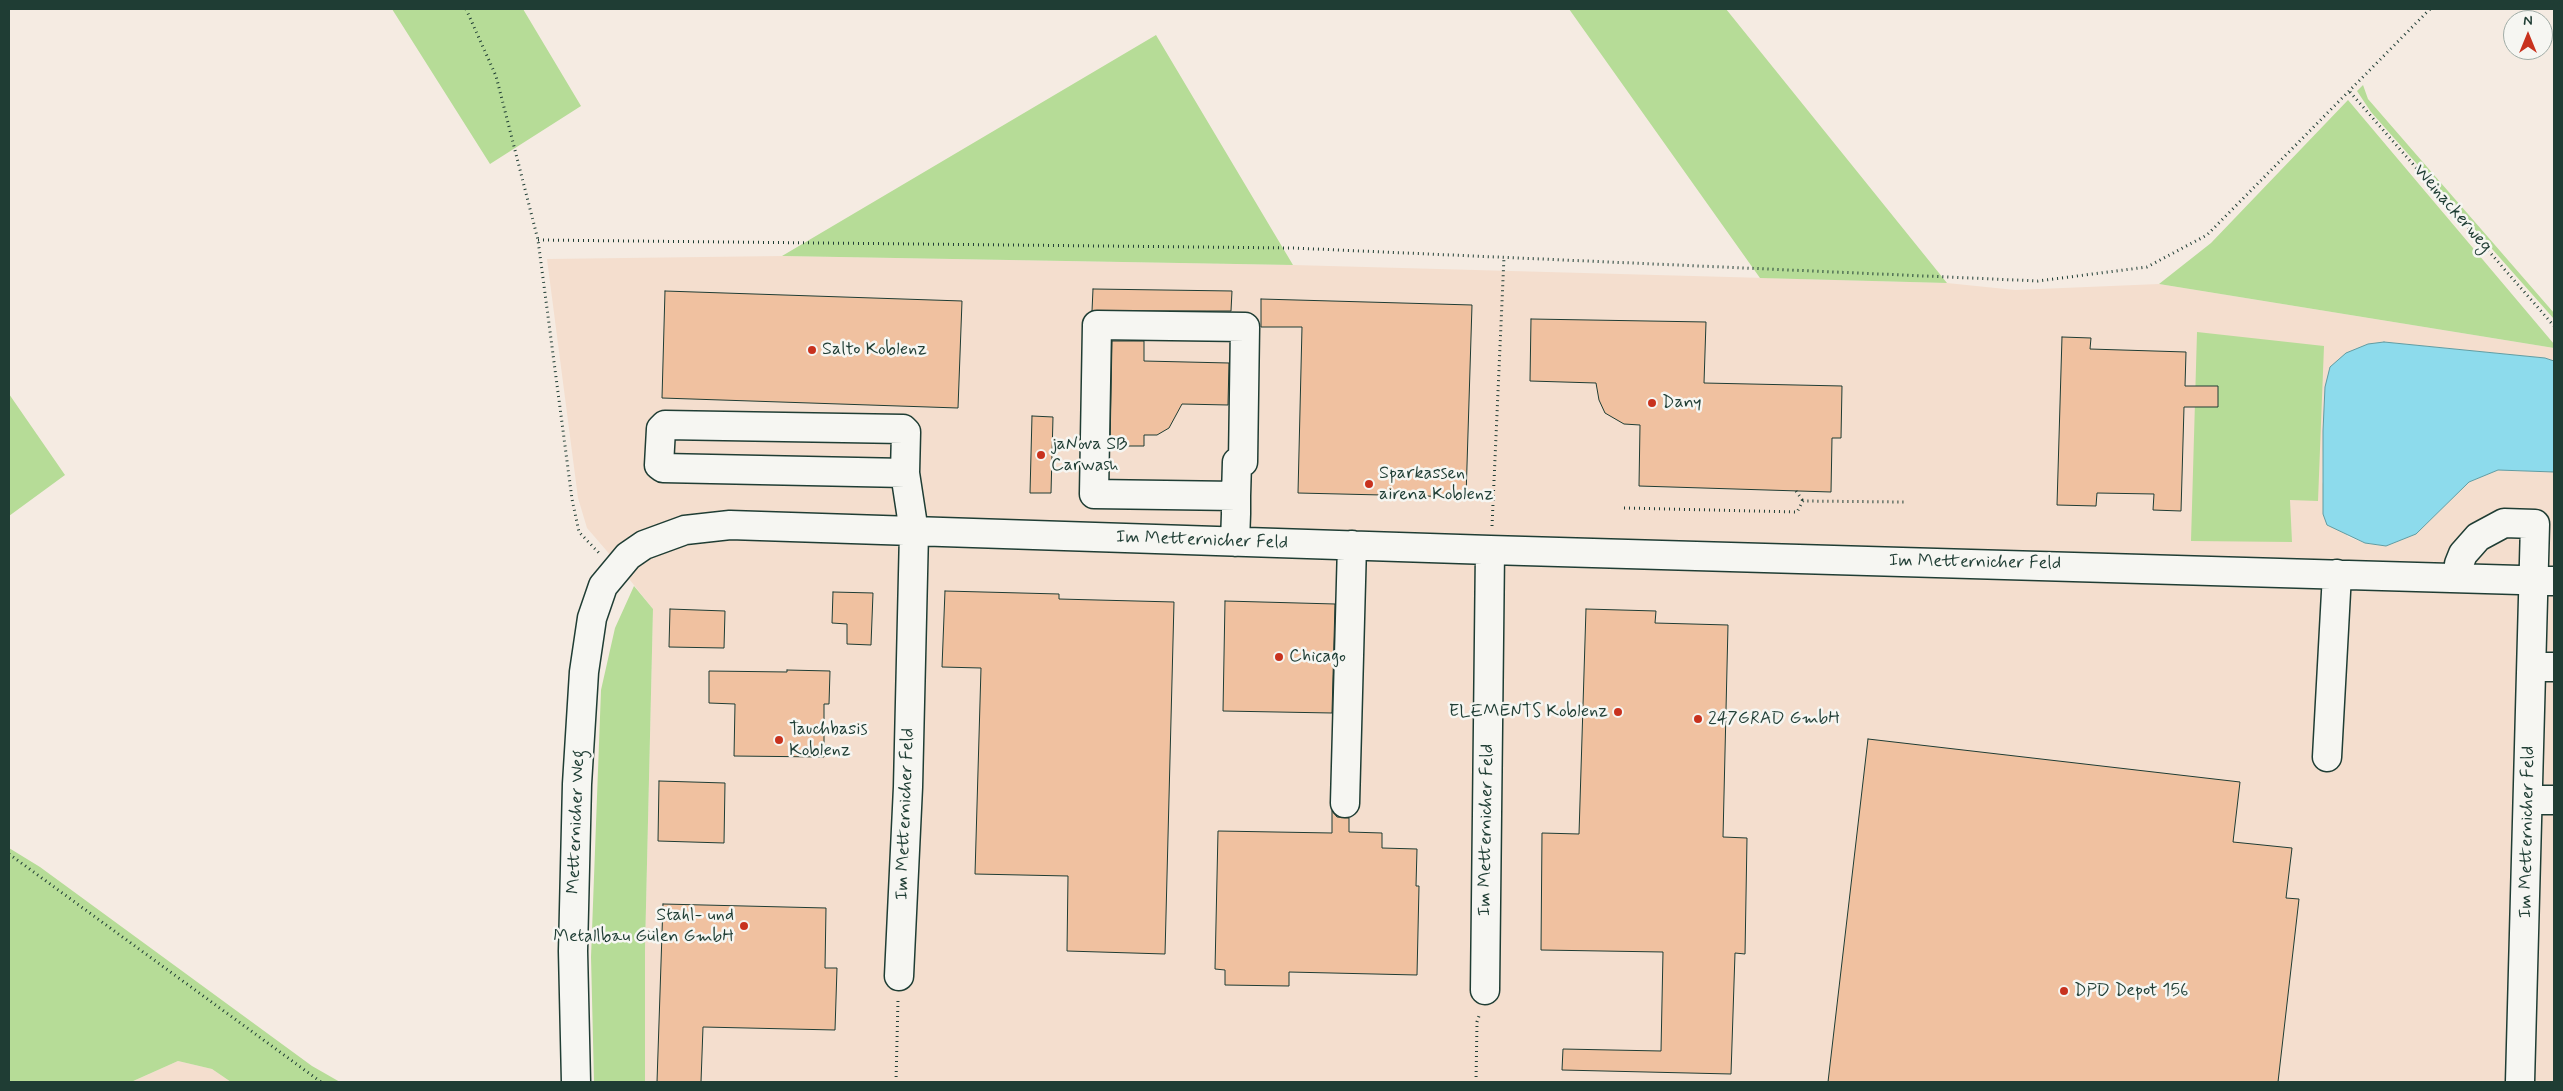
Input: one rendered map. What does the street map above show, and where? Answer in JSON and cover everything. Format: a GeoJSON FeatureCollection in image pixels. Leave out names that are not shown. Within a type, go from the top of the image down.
{"type":"FeatureCollection","features":[{"type":"Feature","properties":{"kind":"street"},"geometry":{"type":"LineString","coordinates":[[1235,542],[1236,496],[1236,462],[1243,462],[1245,327],[1097,325],[1094,494],[1236,496]]}},
{"type":"Feature","properties":{"kind":"street"},"geometry":{"type":"LineString","coordinates":[[905,474],[663,468],[659,465],[661,429],[665,425],[903,429],[906,432],[905,474],[914,532]]}},
{"type":"Feature","properties":{"kind":"street","name":"Im Metternicher Feld"},"geometry":{"type":"LineString","coordinates":[[2459,577],[2459,564],[2463,554],[2478,537],[2504,523],[2532,522],[2536,526],[2544,581],[2541,800],[2520,1082]]}},
{"type":"Feature","properties":{"kind":"street","name":"Im Metternicher Feld"},"geometry":{"type":"LineString","coordinates":[[616,569],[644,544],[666,535],[705,526],[730,525],[1490,550],[2544,581]]}},
{"type":"Feature","properties":{"kind":"street","name":"Im Metternicher Feld"},"geometry":{"type":"LineString","coordinates":[[899,976],[908,787],[914,532]]}},
{"type":"Feature","properties":{"kind":"street"},"geometry":{"type":"LineString","coordinates":[[1345,803],[1352,545]]}},
{"type":"Feature","properties":{"kind":"street","name":"Im Metternicher Feld"},"geometry":{"type":"LineString","coordinates":[[1485,990],[1490,550]]}},
{"type":"Feature","properties":{"kind":"street","name":"Metternicher Weg"},"geometry":{"type":"LineString","coordinates":[[576,1082],[573,951],[577,784],[584,672],[592,618],[597,601],[603,586],[616,569]]}},
{"type":"Feature","properties":{"kind":"street"},"geometry":{"type":"LineString","coordinates":[[2327,757],[2337,574]]}},
{"type":"Feature","properties":{"kind":"path"},"geometry":{"type":"LineString","coordinates":[[466,9],[496,76],[538,240],[572,499],[579,532],[616,569]]}},
{"type":"Feature","properties":{"kind":"path"},"geometry":{"type":"LineString","coordinates":[[538,240],[772,240],[1293,248],[2038,282],[2147,267],[2208,235],[2430,9]]}},
{"type":"Feature","properties":{"kind":"path","name":"Weinackerweg"},"geometry":{"type":"LineString","coordinates":[[2350,92],[2554,326]]}},
{"type":"Feature","properties":{"kind":"path"},"geometry":{"type":"LineString","coordinates":[[1490,550],[1504,257]]}},
{"type":"Feature","properties":{"kind":"path"},"geometry":{"type":"LineString","coordinates":[[1796,491],[1803,501]]}},
{"type":"Feature","properties":{"kind":"path"},"geometry":{"type":"LineString","coordinates":[[1803,501],[1904,502]]}},
{"type":"Feature","properties":{"kind":"path"},"geometry":{"type":"LineString","coordinates":[[1624,508],[1797,512],[1803,501]]}},
{"type":"Feature","properties":{"kind":"path"},"geometry":{"type":"LineString","coordinates":[[9,854],[321,1082]]}},
{"type":"Feature","properties":{"kind":"path"},"geometry":{"type":"LineString","coordinates":[[896,1082],[899,976]]}},
{"type":"Feature","properties":{"kind":"path"},"geometry":{"type":"LineString","coordinates":[[1476,1082],[1477,1022],[1485,990]]}},
{"type":"Feature","properties":{"kind":"shaded area"},"geometry":{"type":"Polygon","coordinates":[[[782,256],[1293,265],[1947,283],[2015,290],[2159,284],[2554,348],[2554,361],[2545,358],[2384,342],[2325,387],[2322,482],[2348,537],[2365,543],[2386,546],[2416,534],[2469,482],[2498,470],[2554,472],[2554,1082],[645,1082],[645,949],[653,609],[587,528],[578,498],[547,259],[782,256]]]}},
{"type":"Feature","properties":{"kind":"shaded area"},"geometry":{"type":"Polygon","coordinates":[[[178,1061],[212,1069],[231,1082],[131,1082],[178,1061]]]}},
{"type":"Feature","properties":{"kind":"green space"},"geometry":{"type":"Polygon","coordinates":[[[392,9],[523,9],[581,106],[490,164],[392,9]]]}},
{"type":"Feature","properties":{"kind":"green space"},"geometry":{"type":"Polygon","coordinates":[[[1569,9],[1726,9],[1947,283],[1760,278],[1569,9]]]}},
{"type":"Feature","properties":{"kind":"green space"},"geometry":{"type":"Polygon","coordinates":[[[1156,35],[1293,265],[782,256],[1156,35]]]}},
{"type":"Feature","properties":{"kind":"green space"},"geometry":{"type":"Polygon","coordinates":[[[2363,85],[2368,99],[2554,313],[2554,319],[2371,112],[2357,91],[2363,85]]]}},
{"type":"Feature","properties":{"kind":"green space"},"geometry":{"type":"Polygon","coordinates":[[[2348,100],[2554,344],[2554,348],[2159,284],[2211,243],[2348,100]]]}},
{"type":"Feature","properties":{"kind":"green space"},"geometry":{"type":"Polygon","coordinates":[[[2197,332],[2324,346],[2318,501],[2290,500],[2292,542],[2191,541],[2197,332]]]}},
{"type":"Feature","properties":{"kind":"green space"},"geometry":{"type":"Polygon","coordinates":[[[9,394],[65,475],[9,516],[9,394]]]}},
{"type":"Feature","properties":{"kind":"green space"},"geometry":{"type":"Polygon","coordinates":[[[634,586],[653,609],[645,949],[645,1082],[594,1082],[591,957],[601,690],[615,628],[634,586]]]}},
{"type":"Feature","properties":{"kind":"green space"},"geometry":{"type":"Polygon","coordinates":[[[9,848],[40,867],[312,1066],[340,1082],[231,1082],[212,1069],[178,1061],[131,1082],[9,1082],[9,848]]]}},
{"type":"Feature","properties":{"kind":"water"},"geometry":{"type":"Polygon","coordinates":[[[2384,342],[2545,358],[2554,361],[2554,472],[2498,470],[2469,482],[2416,534],[2386,546],[2365,543],[2327,525],[2323,514],[2323,431],[2325,387],[2330,367],[2346,353],[2368,344],[2384,342]]]}},
{"type":"Feature","properties":{"kind":"building"},"geometry":{"type":"Polygon","coordinates":[[[1093,289],[1232,291],[1231,311],[1092,311],[1093,289]]]}},
{"type":"Feature","properties":{"kind":"building","name":"Salto Koblenz"},"geometry":{"type":"Polygon","coordinates":[[[665,291],[962,301],[958,408],[662,398],[665,291]]]}},
{"type":"Feature","properties":{"kind":"building"},"geometry":{"type":"Polygon","coordinates":[[[1261,299],[1472,305],[1466,497],[1298,493],[1302,327],[1261,327],[1261,299]]]}},
{"type":"Feature","properties":{"kind":"building"},"geometry":{"type":"Polygon","coordinates":[[[1531,319],[1706,322],[1704,383],[1842,386],[1841,438],[1832,438],[1831,492],[1639,486],[1640,425],[1624,424],[1605,413],[1599,400],[1596,383],[1530,381],[1531,319]]]}},
{"type":"Feature","properties":{"kind":"building"},"geometry":{"type":"Polygon","coordinates":[[[2062,337],[2091,338],[2090,349],[2186,352],[2185,386],[2218,386],[2218,407],[2184,407],[2181,511],[2153,510],[2154,494],[2097,493],[2096,506],[2057,505],[2062,337]]]}},
{"type":"Feature","properties":{"kind":"building"},"geometry":{"type":"Polygon","coordinates":[[[1112,341],[1144,341],[1144,361],[1229,363],[1228,405],[1182,404],[1169,428],[1157,435],[1144,435],[1144,446],[1110,446],[1112,341]]]}},
{"type":"Feature","properties":{"kind":"building","name":"jaNova SB Carwash"},"geometry":{"type":"Polygon","coordinates":[[[1032,416],[1053,417],[1051,493],[1030,493],[1032,416]]]}},
{"type":"Feature","properties":{"kind":"building"},"geometry":{"type":"Polygon","coordinates":[[[945,591],[1059,594],[1059,599],[1174,602],[1165,954],[1067,951],[1068,876],[975,874],[981,668],[942,667],[945,591]]]}},
{"type":"Feature","properties":{"kind":"building"},"geometry":{"type":"Polygon","coordinates":[[[833,592],[873,593],[871,645],[847,644],[847,624],[832,623],[833,592]]]}},
{"type":"Feature","properties":{"kind":"building","name":"Chicago"},"geometry":{"type":"Polygon","coordinates":[[[1225,601],[1335,604],[1332,713],[1223,711],[1225,601]]]}},
{"type":"Feature","properties":{"kind":"building"},"geometry":{"type":"Polygon","coordinates":[[[670,609],[725,611],[724,648],[669,647],[670,609]]]}},
{"type":"Feature","properties":{"kind":"building"},"geometry":{"type":"Polygon","coordinates":[[[1586,609],[1656,611],[1655,623],[1728,625],[1723,837],[1747,838],[1745,954],[1735,953],[1731,1074],[1562,1070],[1563,1049],[1661,1051],[1663,952],[1541,950],[1542,833],[1579,834],[1586,609]]]}},
{"type":"Feature","properties":{"kind":"building"},"geometry":{"type":"Polygon","coordinates":[[[787,670],[830,671],[829,704],[824,704],[824,757],[734,756],[735,704],[709,703],[709,671],[787,672],[787,670]]]}},
{"type":"Feature","properties":{"kind":"building","name":"DPD Depot 156"},"geometry":{"type":"Polygon","coordinates":[[[1868,739],[2240,782],[2233,842],[2292,848],[2286,898],[2299,899],[2278,1082],[1828,1082],[1868,739]]]}},
{"type":"Feature","properties":{"kind":"building"},"geometry":{"type":"Polygon","coordinates":[[[659,781],[725,783],[724,843],[658,841],[659,781]]]}},
{"type":"Feature","properties":{"kind":"building"},"geometry":{"type":"Polygon","coordinates":[[[1332,811],[1337,817],[1349,818],[1349,832],[1382,833],[1382,848],[1417,849],[1416,886],[1419,886],[1417,975],[1289,972],[1289,986],[1225,985],[1225,970],[1215,969],[1218,831],[1332,833],[1332,811]]]}},
{"type":"Feature","properties":{"kind":"building"},"geometry":{"type":"Polygon","coordinates":[[[663,904],[826,908],[825,968],[837,968],[835,1030],[703,1027],[701,1082],[657,1082],[663,904]]]}},
{"type":"Feature","properties":{"kind":"place","name":"Salto Koblenz"},"geometry":{"type":"Point","coordinates":[812,350]}},
{"type":"Feature","properties":{"kind":"place","name":"Dany"},"geometry":{"type":"Point","coordinates":[1652,403]}},
{"type":"Feature","properties":{"kind":"place","name":"jaNova SB Carwash"},"geometry":{"type":"Point","coordinates":[1041,455]}},
{"type":"Feature","properties":{"kind":"place","name":"Sparkassen airena Koblenz"},"geometry":{"type":"Point","coordinates":[1369,484]}},
{"type":"Feature","properties":{"kind":"place","name":"Chicago"},"geometry":{"type":"Point","coordinates":[1279,657]}},
{"type":"Feature","properties":{"kind":"place","name":"ELEMENTS Koblenz"},"geometry":{"type":"Point","coordinates":[1618,712]}},
{"type":"Feature","properties":{"kind":"place","name":"247GRAD GmbH"},"geometry":{"type":"Point","coordinates":[1698,719]}},
{"type":"Feature","properties":{"kind":"place","name":"Tauchbasis Koblenz"},"geometry":{"type":"Point","coordinates":[779,740]}},
{"type":"Feature","properties":{"kind":"place","name":"Stahl- und Metallbau Gülen GmbH"},"geometry":{"type":"Point","coordinates":[744,926]}},
{"type":"Feature","properties":{"kind":"place","name":"DPD Depot 156"},"geometry":{"type":"Point","coordinates":[2064,991]}}]}
